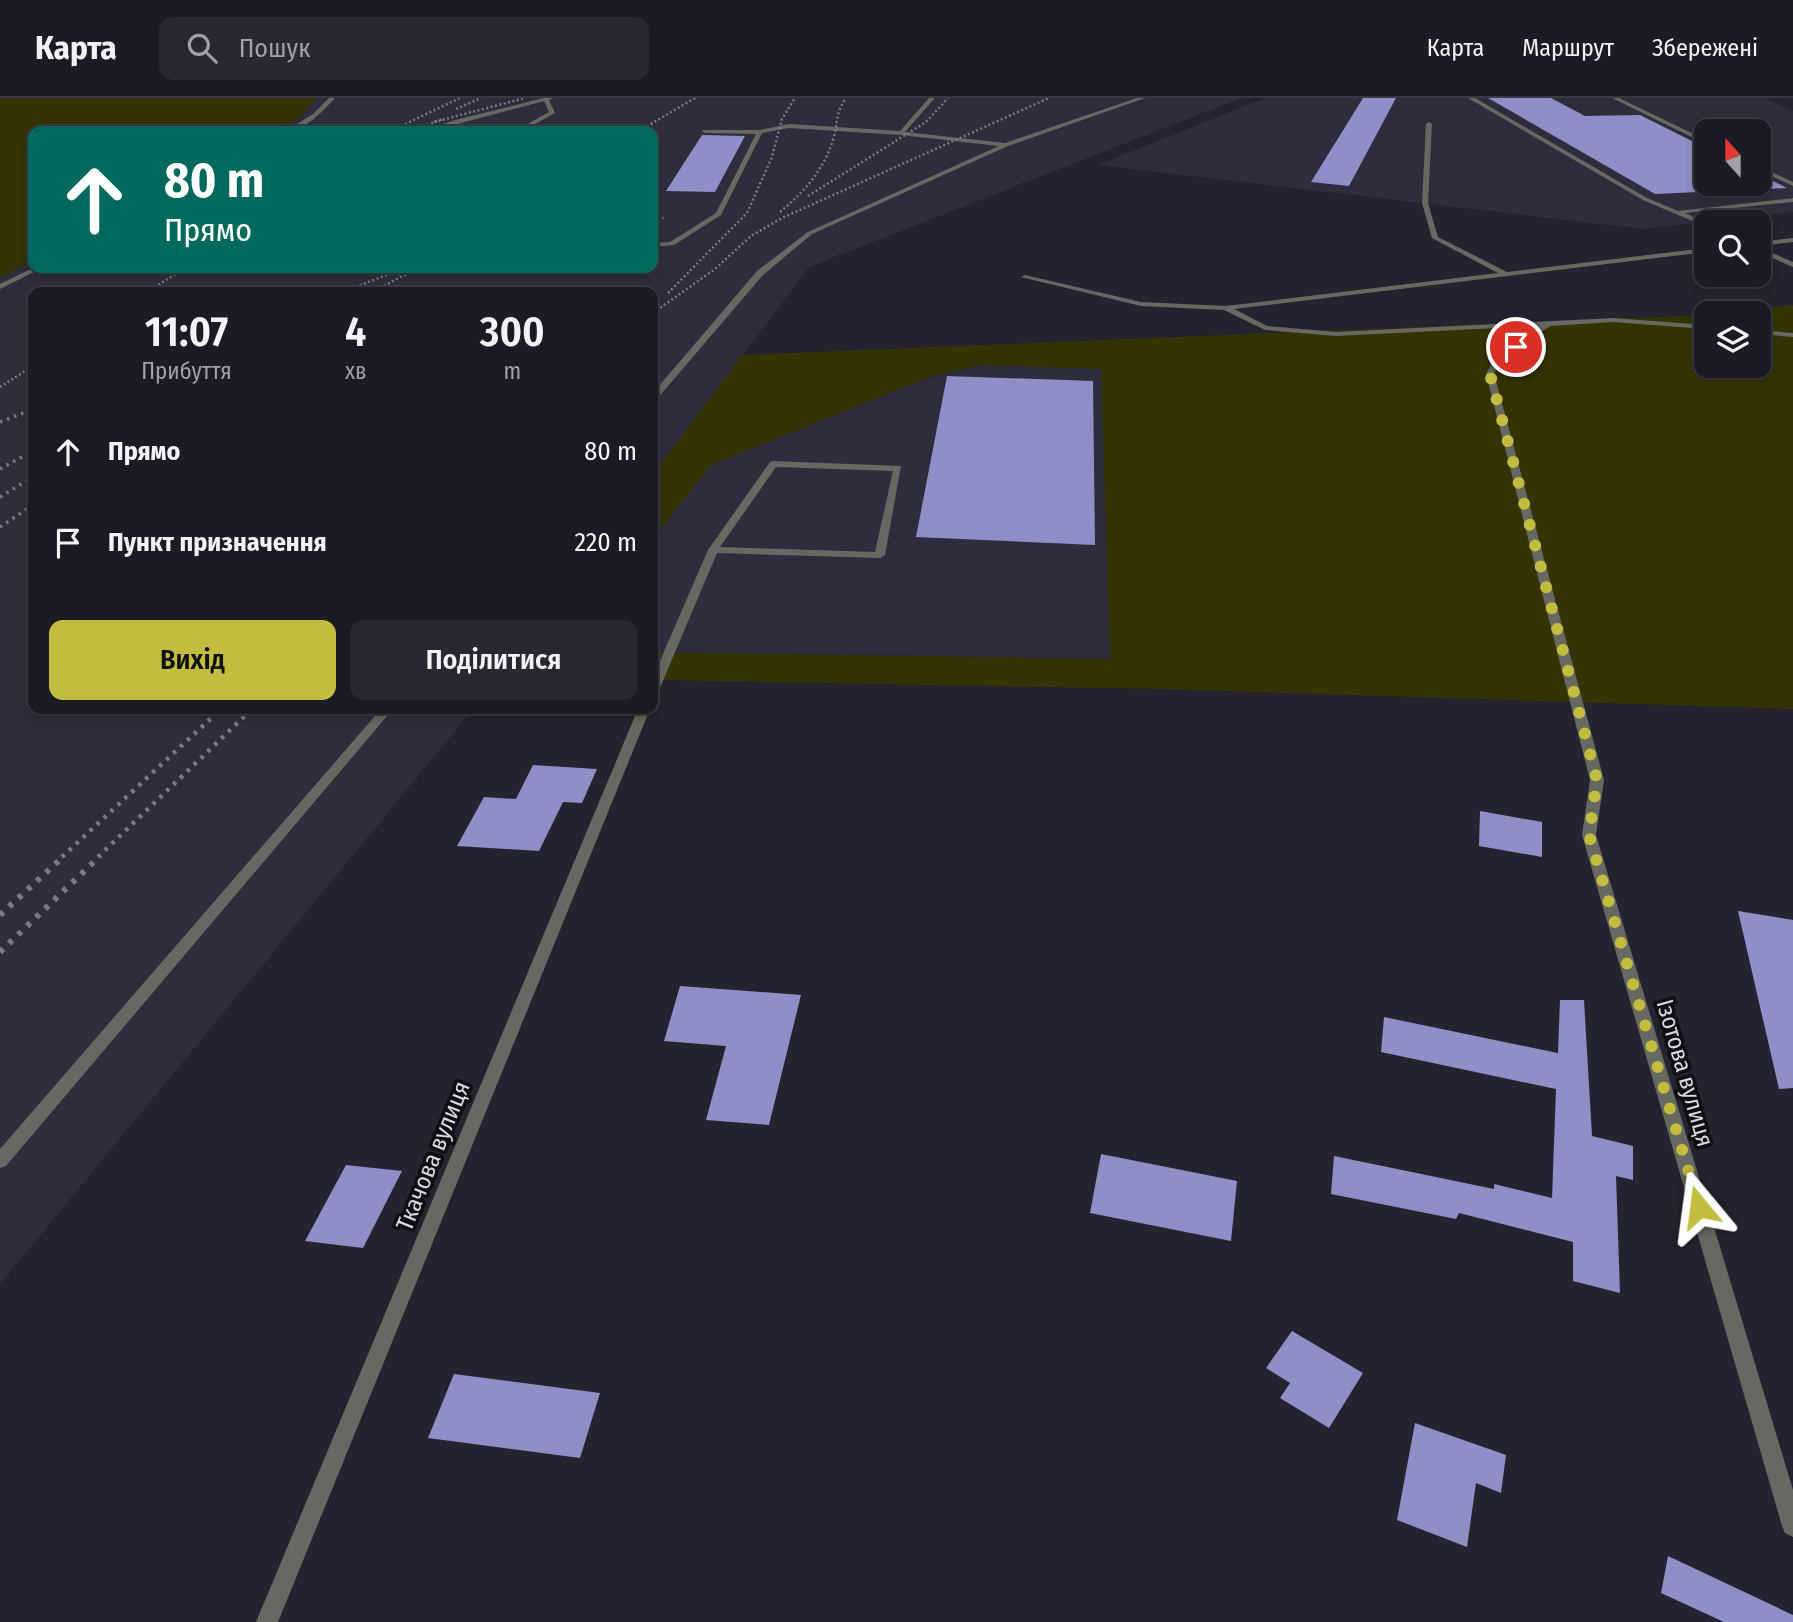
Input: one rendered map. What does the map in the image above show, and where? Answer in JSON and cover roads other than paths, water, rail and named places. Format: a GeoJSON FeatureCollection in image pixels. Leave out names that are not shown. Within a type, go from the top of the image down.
{"type":"FeatureCollection","features":[{"type":"Feature","properties":{"kind":"street"},"geometry":{"type":"LineString","coordinates":[[297,126],[332,98]]}},
{"type":"Feature","properties":{"kind":"street"},"geometry":{"type":"LineString","coordinates":[[901,133],[932,98]]}},
{"type":"Feature","properties":{"kind":"street"},"geometry":{"type":"LineString","coordinates":[[658,392],[760,273],[810,233],[1006,145],[1142,98]]}},
{"type":"Feature","properties":{"kind":"street"},"geometry":{"type":"LineString","coordinates":[[1471,98],[1645,199],[1694,219]]}},
{"type":"Feature","properties":{"kind":"street"},"geometry":{"type":"LineString","coordinates":[[1615,98],[1694,136]]}},
{"type":"Feature","properties":{"kind":"street"},"geometry":{"type":"LineString","coordinates":[[442,126],[548,99],[552,113],[527,126]]}},
{"type":"Feature","properties":{"kind":"street"},"geometry":{"type":"LineString","coordinates":[[1429,124],[1425,203],[1435,238],[1506,274]]}},
{"type":"Feature","properties":{"kind":"street"},"geometry":{"type":"LineString","coordinates":[[704,131],[760,132],[789,126],[901,133],[1006,145]]}},
{"type":"Feature","properties":{"kind":"street"},"geometry":{"type":"LineString","coordinates":[[658,245],[672,244],[719,214],[760,132]]}},
{"type":"Feature","properties":{"kind":"street"},"geometry":{"type":"LineString","coordinates":[[1771,174],[1793,184]]}},
{"type":"Feature","properties":{"kind":"street"},"geometry":{"type":"LineString","coordinates":[[1678,212],[1793,200]]}},
{"type":"Feature","properties":{"kind":"street"},"geometry":{"type":"LineString","coordinates":[[1771,244],[1793,240]]}},
{"type":"Feature","properties":{"kind":"street"},"geometry":{"type":"LineString","coordinates":[[1025,278],[1141,304],[1200,309],[1226,308],[1694,251]]}},
{"type":"Feature","properties":{"kind":"street"},"geometry":{"type":"LineString","coordinates":[[1771,253],[1793,265]]}},
{"type":"Feature","properties":{"kind":"street"},"geometry":{"type":"LineString","coordinates":[[0,287],[28,273]]}},
{"type":"Feature","properties":{"kind":"street"},"geometry":{"type":"LineString","coordinates":[[1226,308],[1265,328],[1336,334],[1613,320],[1694,326]]}},
{"type":"Feature","properties":{"kind":"street","name":"Ізотова вулиця"},"geometry":{"type":"LineString","coordinates":[[1548,323],[1499,358],[1490,374],[1597,780],[1589,835],[1793,1527]]}},
{"type":"Feature","properties":{"kind":"street"},"geometry":{"type":"LineString","coordinates":[[1771,333],[1793,335]]}},
{"type":"Feature","properties":{"kind":"street"},"geometry":{"type":"LineString","coordinates":[[658,678],[713,550],[773,464],[898,468],[880,555],[713,550]]}},
{"type":"Feature","properties":{"kind":"street"},"geometry":{"type":"LineString","coordinates":[[0,1161],[383,714]]}},
{"type":"Feature","properties":{"kind":"street","name":"Ткачова вулиця"},"geometry":{"type":"LineString","coordinates":[[267,1622],[643,714]]}},
{"type":"Feature","properties":{"kind":"railway"},"geometry":{"type":"LineString","coordinates":[[401,126],[460,98]]}},
{"type":"Feature","properties":{"kind":"railway"},"geometry":{"type":"LineString","coordinates":[[456,109],[481,98]]}},
{"type":"Feature","properties":{"kind":"railway"},"geometry":{"type":"LineString","coordinates":[[437,121],[525,98]]}},
{"type":"Feature","properties":{"kind":"railway"},"geometry":{"type":"LineString","coordinates":[[647,126],[695,98]]}},
{"type":"Feature","properties":{"kind":"railway"},"geometry":{"type":"LineString","coordinates":[[668,293],[747,213],[772,157],[782,119],[795,98]]}},
{"type":"Feature","properties":{"kind":"railway"},"geometry":{"type":"LineString","coordinates":[[780,212],[805,189],[824,162],[846,98]]}},
{"type":"Feature","properties":{"kind":"railway"},"geometry":{"type":"LineString","coordinates":[[808,196],[926,122],[948,98]]}},
{"type":"Feature","properties":{"kind":"railway"},"geometry":{"type":"LineString","coordinates":[[658,309],[715,269],[751,236],[782,218],[1049,98]]}},
{"type":"Feature","properties":{"kind":"railway"},"geometry":{"type":"LineString","coordinates":[[437,121],[443,119]]}},
{"type":"Feature","properties":{"kind":"railway"},"geometry":{"type":"LineString","coordinates":[[424,126],[437,121]]}},
{"type":"Feature","properties":{"kind":"railway"},"geometry":{"type":"LineString","coordinates":[[155,287],[177,273]]}},
{"type":"Feature","properties":{"kind":"railway"},"geometry":{"type":"LineString","coordinates":[[356,287],[391,273]]}},
{"type":"Feature","properties":{"kind":"railway"},"geometry":{"type":"LineString","coordinates":[[382,287],[408,273]]}},
{"type":"Feature","properties":{"kind":"railway"},"geometry":{"type":"LineString","coordinates":[[0,387],[28,369]]}},
{"type":"Feature","properties":{"kind":"railway"},"geometry":{"type":"LineString","coordinates":[[0,422],[28,411]]}},
{"type":"Feature","properties":{"kind":"railway"},"geometry":{"type":"LineString","coordinates":[[0,469],[28,454]]}},
{"type":"Feature","properties":{"kind":"railway"},"geometry":{"type":"LineString","coordinates":[[0,497],[28,480]]}},
{"type":"Feature","properties":{"kind":"railway"},"geometry":{"type":"LineString","coordinates":[[0,527],[28,508]]}},
{"type":"Feature","properties":{"kind":"railway"},"geometry":{"type":"LineString","coordinates":[[62,857],[216,714]]}},
{"type":"Feature","properties":{"kind":"railway"},"geometry":{"type":"LineString","coordinates":[[98,857],[247,714]]}},
{"type":"Feature","properties":{"kind":"railway"},"geometry":{"type":"LineString","coordinates":[[0,915],[64,856]]}},
{"type":"Feature","properties":{"kind":"railway"},"geometry":{"type":"LineString","coordinates":[[0,952],[100,856]]}}]}
